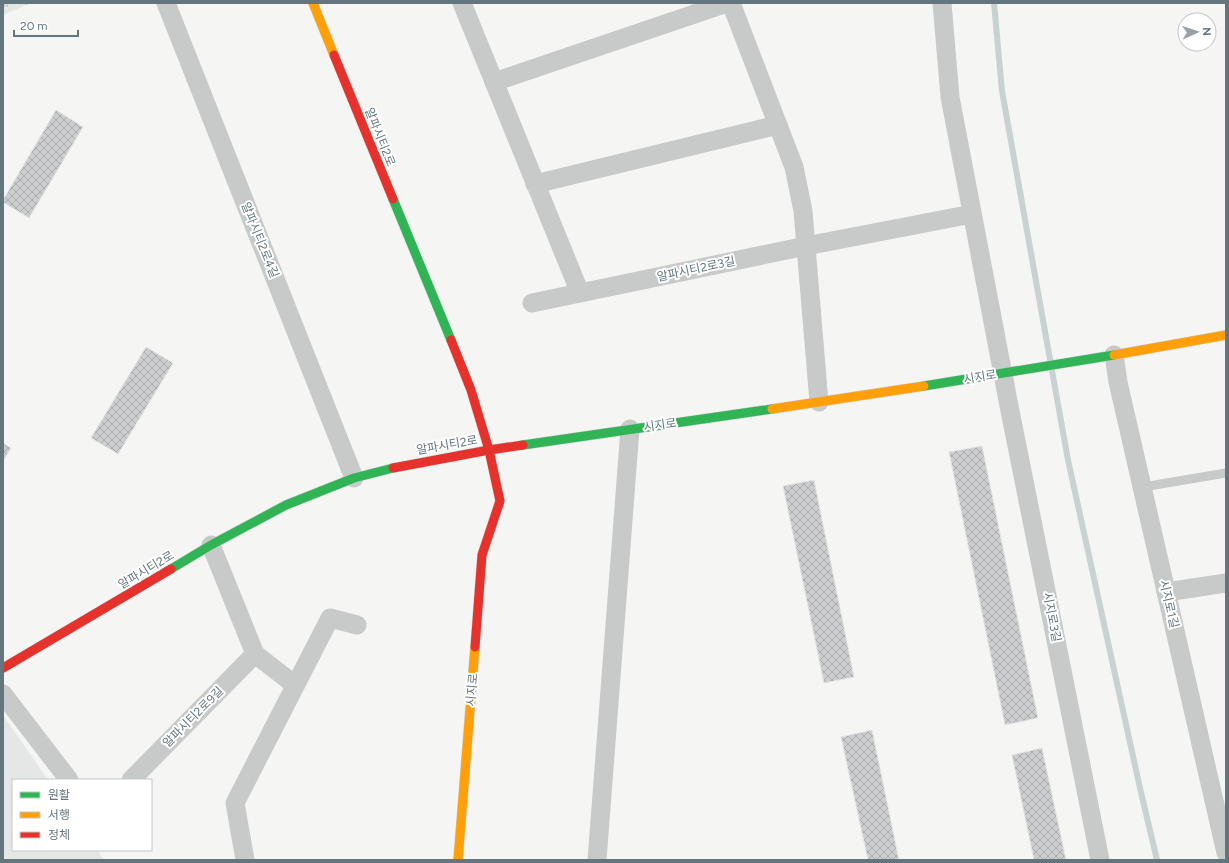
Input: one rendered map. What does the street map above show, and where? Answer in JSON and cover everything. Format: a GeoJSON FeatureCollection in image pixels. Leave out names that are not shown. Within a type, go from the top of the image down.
{"type":"FeatureCollection","features":[{"type":"Feature","properties":{"kind":"street","name":"알파시티2로4길"},"geometry":{"type":"LineString","coordinates":[[166,3],[354,478]]}},
{"type":"Feature","properties":{"kind":"street","name":"알파시티2로"},"geometry":{"type":"LineString","coordinates":[[3,668],[211,545],[286,505],[354,478],[403,466],[489,450],[471,390],[313,3]]}},
{"type":"Feature","properties":{"kind":"street"},"geometry":{"type":"LineString","coordinates":[[462,3],[580,293]]}},
{"type":"Feature","properties":{"kind":"street"},"geometry":{"type":"LineString","coordinates":[[494,82],[727,3]]}},
{"type":"Feature","properties":{"kind":"street"},"geometry":{"type":"LineString","coordinates":[[731,3],[794,167],[803,211],[819,402]]}},
{"type":"Feature","properties":{"kind":"street","name":"시지로"},"geometry":{"type":"LineString","coordinates":[[458,860],[482,555],[500,501],[489,450],[819,402],[1003,373],[950,97],[942,3]]}},
{"type":"Feature","properties":{"kind":"street"},"geometry":{"type":"LineString","coordinates":[[535,184],[778,125]]}},
{"type":"Feature","properties":{"kind":"street"},"geometry":{"type":"LineString","coordinates":[[806,246],[972,214]]}},
{"type":"Feature","properties":{"kind":"street","name":"알파시티2로3길"},"geometry":{"type":"LineString","coordinates":[[532,303],[806,246]]}},
{"type":"Feature","properties":{"kind":"street"},"geometry":{"type":"LineString","coordinates":[[1003,373],[1094,359],[1226,335]]}},
{"type":"Feature","properties":{"kind":"street","name":"시지로1길"},"geometry":{"type":"LineString","coordinates":[[1114,355],[1118,382],[1226,853]]}},
{"type":"Feature","properties":{"kind":"street","name":"시지로3길"},"geometry":{"type":"LineString","coordinates":[[1003,373],[1100,860]]}},
{"type":"Feature","properties":{"kind":"street","name":"시지로"},"geometry":{"type":"LineString","coordinates":[[597,860],[630,429]]}},
{"type":"Feature","properties":{"kind":"street"},"geometry":{"type":"LineString","coordinates":[[211,545],[255,654],[295,685]]}},
{"type":"Feature","properties":{"kind":"street"},"geometry":{"type":"LineString","coordinates":[[1166,592],[1226,583]]}},
{"type":"Feature","properties":{"kind":"street"},"geometry":{"type":"LineString","coordinates":[[245,860],[234,803],[330,618],[357,625]]}},
{"type":"Feature","properties":{"kind":"street","name":"알파시티2로9길"},"geometry":{"type":"LineString","coordinates":[[132,779],[255,654]]}},
{"type":"Feature","properties":{"kind":"street"},"geometry":{"type":"LineString","coordinates":[[3,694],[68,779]]}},
{"type":"Feature","properties":{"kind":"lane"},"geometry":{"type":"LineString","coordinates":[[1143,487],[1226,473]]}},
{"type":"Feature","properties":{"kind":"shaded area"},"geometry":{"type":"Polygon","coordinates":[[[3,715],[47,779],[12,779],[12,851],[98,851],[104,860],[3,860],[3,715]]]}},
{"type":"Feature","properties":{"kind":"green space"},"geometry":{"type":"Polygon","coordinates":[[[3,3],[31,3],[3,15],[3,3]]]}},
{"type":"Feature","properties":{"kind":"building"},"geometry":{"type":"Polygon","coordinates":[[[56,110],[83,127],[29,218],[3,202],[3,200],[56,110]]]}},
{"type":"Feature","properties":{"kind":"building"},"geometry":{"type":"Polygon","coordinates":[[[146,347],[173,363],[118,454],[91,438],[146,347]]]}},
{"type":"Feature","properties":{"kind":"building"},"geometry":{"type":"Polygon","coordinates":[[[3,443],[11,448],[3,461],[3,443]]]}},
{"type":"Feature","properties":{"kind":"building"},"geometry":{"type":"Polygon","coordinates":[[[982,446],[1038,718],[1005,725],[949,452],[982,446]]]}},
{"type":"Feature","properties":{"kind":"building"},"geometry":{"type":"Polygon","coordinates":[[[814,480],[854,677],[824,683],[783,486],[814,480]]]}},
{"type":"Feature","properties":{"kind":"building"},"geometry":{"type":"Polygon","coordinates":[[[872,730],[899,860],[868,860],[841,737],[872,730]]]}},
{"type":"Feature","properties":{"kind":"building"},"geometry":{"type":"Polygon","coordinates":[[[1042,748],[1066,860],[1034,860],[1012,755],[1042,748]]]}},
{"type":"Feature","properties":{"kind":"waterway"},"geometry":{"type":"LineString","coordinates":[[994,3],[1002,91],[1068,460],[1157,860]]}},
{"type":"Feature","properties":{"kind":"traffic: fast"},"geometry":{"type":"LineString","coordinates":[[393,199],[451,340]]}},
{"type":"Feature","properties":{"kind":"traffic: fast"},"geometry":{"type":"LineString","coordinates":[[924,386],[1114,355]]}},
{"type":"Feature","properties":{"kind":"traffic: fast"},"geometry":{"type":"LineString","coordinates":[[523,445],[772,409]]}},
{"type":"Feature","properties":{"kind":"traffic: fast"},"geometry":{"type":"LineString","coordinates":[[171,569],[211,545],[286,505],[354,478],[393,468]]}},
{"type":"Feature","properties":{"kind":"traffic: slow"},"geometry":{"type":"LineString","coordinates":[[313,3],[334,55]]}},
{"type":"Feature","properties":{"kind":"traffic: slow"},"geometry":{"type":"LineString","coordinates":[[1114,355],[1226,335]]}},
{"type":"Feature","properties":{"kind":"traffic: slow"},"geometry":{"type":"LineString","coordinates":[[772,409],[924,386]]}},
{"type":"Feature","properties":{"kind":"traffic: slow"},"geometry":{"type":"LineString","coordinates":[[458,860],[475,647]]}},
{"type":"Feature","properties":{"kind":"traffic: jam"},"geometry":{"type":"LineString","coordinates":[[334,55],[393,199]]}},
{"type":"Feature","properties":{"kind":"traffic: jam"},"geometry":{"type":"LineString","coordinates":[[393,468],[489,450],[471,390],[451,340]]}},
{"type":"Feature","properties":{"kind":"traffic: jam"},"geometry":{"type":"LineString","coordinates":[[475,647],[482,555],[500,501],[489,450],[523,445]]}},
{"type":"Feature","properties":{"kind":"traffic: jam"},"geometry":{"type":"LineString","coordinates":[[3,668],[171,569]]}}]}
